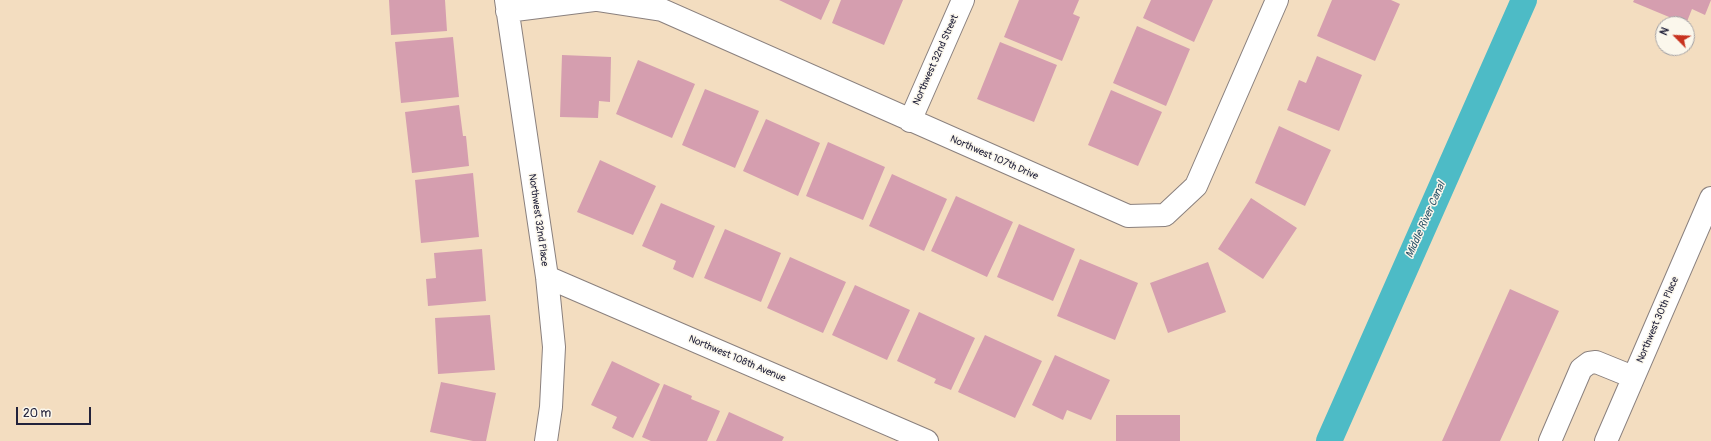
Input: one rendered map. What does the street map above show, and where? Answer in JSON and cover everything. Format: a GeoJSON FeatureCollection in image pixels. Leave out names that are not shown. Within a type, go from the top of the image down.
{"type":"FeatureCollection","features":[{"type":"Feature","properties":{"kind":"street"},"geometry":{"type":"LineString","coordinates":[[506,6],[594,0]]}},
{"type":"Feature","properties":{"kind":"street","name":"Northwest 107th Drive"},"geometry":{"type":"LineString","coordinates":[[597,0],[662,10],[910,121],[1128,216],[1165,215],[1196,186],[1277,0]]}},
{"type":"Feature","properties":{"kind":"street","name":"Northwest 32nd Street"},"geometry":{"type":"LineString","coordinates":[[910,121],[963,0]]}},
{"type":"Feature","properties":{"kind":"street","name":"Northwest 32nd Place"},"geometry":{"type":"LineString","coordinates":[[506,6],[547,277],[554,347],[551,407],[546,441]]}},
{"type":"Feature","properties":{"kind":"street","name":"Northwest 30th Place"},"geometry":{"type":"LineString","coordinates":[[1606,441],[1711,198]]}},
{"type":"Feature","properties":{"kind":"street","name":"Northwest 108th Avenue"},"geometry":{"type":"LineString","coordinates":[[547,277],[927,441]]}},
{"type":"Feature","properties":{"kind":"street"},"geometry":{"type":"LineString","coordinates":[[1550,441],[1581,369],[1590,363],[1596,362],[1634,377]]}},
{"type":"Feature","properties":{"kind":"building"},"geometry":{"type":"Polygon","coordinates":[[[389,0],[445,0],[447,31],[391,35],[389,0]]]}},
{"type":"Feature","properties":{"kind":"building"},"geometry":{"type":"Polygon","coordinates":[[[779,0],[830,0],[821,20],[779,0]]]}},
{"type":"Feature","properties":{"kind":"building"},"geometry":{"type":"Polygon","coordinates":[[[841,0],[903,0],[884,45],[832,23],[841,0]]]}},
{"type":"Feature","properties":{"kind":"building"},"geometry":{"type":"Polygon","coordinates":[[[1019,0],[1079,0],[1073,14],[1080,17],[1062,61],[1004,37],[1019,0]]]}},
{"type":"Feature","properties":{"kind":"building"},"geometry":{"type":"Polygon","coordinates":[[[1151,0],[1213,0],[1194,42],[1143,18],[1151,0]]]}},
{"type":"Feature","properties":{"kind":"building"},"geometry":{"type":"Polygon","coordinates":[[[1332,0],[1391,0],[1400,4],[1375,61],[1317,36],[1332,0]]]}},
{"type":"Feature","properties":{"kind":"building"},"geometry":{"type":"Polygon","coordinates":[[[1634,0],[1711,0],[1705,15],[1692,9],[1689,16],[1667,16],[1633,2],[1634,0]]]}},
{"type":"Feature","properties":{"kind":"building"},"geometry":{"type":"Polygon","coordinates":[[[1137,26],[1190,49],[1166,106],[1113,83],[1137,26]]]}},
{"type":"Feature","properties":{"kind":"building"},"geometry":{"type":"Polygon","coordinates":[[[453,37],[459,97],[401,103],[395,42],[453,37]]]}},
{"type":"Feature","properties":{"kind":"building"},"geometry":{"type":"Polygon","coordinates":[[[1000,42],[1057,65],[1034,122],[977,99],[1000,42]]]}},
{"type":"Feature","properties":{"kind":"building"},"geometry":{"type":"Polygon","coordinates":[[[562,55],[611,57],[610,102],[599,101],[598,118],[560,117],[562,55]]]}},
{"type":"Feature","properties":{"kind":"building"},"geometry":{"type":"Polygon","coordinates":[[[1317,56],[1362,75],[1339,131],[1287,110],[1299,80],[1306,83],[1317,56]]]}},
{"type":"Feature","properties":{"kind":"building"},"geometry":{"type":"Polygon","coordinates":[[[638,60],[695,84],[672,138],[616,114],[638,60]]]}},
{"type":"Feature","properties":{"kind":"building"},"geometry":{"type":"Polygon","coordinates":[[[705,89],[759,111],[735,168],[682,145],[705,89]]]}},
{"type":"Feature","properties":{"kind":"building"},"geometry":{"type":"Polygon","coordinates":[[[1111,90],[1162,112],[1138,166],[1088,145],[1111,90]]]}},
{"type":"Feature","properties":{"kind":"building"},"geometry":{"type":"Polygon","coordinates":[[[459,105],[463,136],[466,136],[469,166],[412,173],[405,112],[459,105]]]}},
{"type":"Feature","properties":{"kind":"building"},"geometry":{"type":"Polygon","coordinates":[[[766,119],[820,143],[798,196],[743,171],[766,119]]]}},
{"type":"Feature","properties":{"kind":"building"},"geometry":{"type":"Polygon","coordinates":[[[1279,126],[1331,150],[1305,206],[1255,183],[1279,126]]]}},
{"type":"Feature","properties":{"kind":"building"},"geometry":{"type":"Polygon","coordinates":[[[828,142],[885,167],[863,220],[806,196],[828,142]]]}},
{"type":"Feature","properties":{"kind":"building"},"geometry":{"type":"Polygon","coordinates":[[[600,160],[656,186],[633,235],[577,212],[600,160]]]}},
{"type":"Feature","properties":{"kind":"building"},"geometry":{"type":"Polygon","coordinates":[[[473,173],[479,237],[421,243],[415,180],[473,173]]]}},
{"type":"Feature","properties":{"kind":"building"},"geometry":{"type":"Polygon","coordinates":[[[892,174],[947,199],[924,251],[869,226],[892,174]]]}},
{"type":"Feature","properties":{"kind":"building"},"geometry":{"type":"Polygon","coordinates":[[[956,196],[1013,222],[987,277],[931,251],[956,196]]]}},
{"type":"Feature","properties":{"kind":"building"},"geometry":{"type":"Polygon","coordinates":[[[1251,198],[1297,228],[1263,279],[1218,249],[1251,198]]]}},
{"type":"Feature","properties":{"kind":"building"},"geometry":{"type":"Polygon","coordinates":[[[661,203],[715,226],[693,278],[673,269],[676,261],[642,246],[661,203]]]}},
{"type":"Feature","properties":{"kind":"building"},"geometry":{"type":"Polygon","coordinates":[[[1019,224],[1075,249],[1053,301],[997,277],[1019,224]]]}},
{"type":"Feature","properties":{"kind":"building"},"geometry":{"type":"Polygon","coordinates":[[[725,229],[781,253],[761,302],[704,278],[725,229]]]}},
{"type":"Feature","properties":{"kind":"building"},"geometry":{"type":"Polygon","coordinates":[[[482,249],[486,301],[428,306],[426,279],[436,278],[434,253],[482,249]]]}},
{"type":"Feature","properties":{"kind":"building"},"geometry":{"type":"Polygon","coordinates":[[[790,257],[846,282],[823,333],[767,308],[790,257]]]}},
{"type":"Feature","properties":{"kind":"building"},"geometry":{"type":"Polygon","coordinates":[[[1080,259],[1138,283],[1115,340],[1057,316],[1080,259]]]}},
{"type":"Feature","properties":{"kind":"building"},"geometry":{"type":"Polygon","coordinates":[[[1208,262],[1226,312],[1168,333],[1150,283],[1208,262]]]}},
{"type":"Feature","properties":{"kind":"building"},"geometry":{"type":"Polygon","coordinates":[[[855,285],[910,310],[887,360],[832,335],[855,285]]]}},
{"type":"Feature","properties":{"kind":"building"},"geometry":{"type":"Polygon","coordinates":[[[1510,289],[1559,311],[1500,441],[1442,441],[1510,289]]]}},
{"type":"Feature","properties":{"kind":"building"},"geometry":{"type":"Polygon","coordinates":[[[919,312],[975,338],[951,390],[934,383],[936,379],[897,361],[919,312]]]}},
{"type":"Feature","properties":{"kind":"building"},"geometry":{"type":"Polygon","coordinates":[[[490,315],[495,370],[438,374],[435,318],[490,315]]]}},
{"type":"Feature","properties":{"kind":"building"},"geometry":{"type":"Polygon","coordinates":[[[985,335],[1042,361],[1015,418],[958,392],[985,335]]]}},
{"type":"Feature","properties":{"kind":"building"},"geometry":{"type":"Polygon","coordinates":[[[1055,355],[1110,380],[1091,420],[1067,410],[1063,420],[1032,405],[1055,355]]]}},
{"type":"Feature","properties":{"kind":"building"},"geometry":{"type":"Polygon","coordinates":[[[612,361],[660,384],[633,438],[612,428],[617,417],[591,405],[612,361]]]}},
{"type":"Feature","properties":{"kind":"building"},"geometry":{"type":"Polygon","coordinates":[[[441,382],[496,393],[486,441],[473,441],[430,432],[441,382]]]}},
{"type":"Feature","properties":{"kind":"building"},"geometry":{"type":"Polygon","coordinates":[[[664,384],[692,396],[691,399],[720,411],[707,441],[651,441],[642,437],[664,384]]]}},
{"type":"Feature","properties":{"kind":"building"},"geometry":{"type":"Polygon","coordinates":[[[729,412],[784,437],[782,441],[716,441],[729,412]]]}},
{"type":"Feature","properties":{"kind":"building"},"geometry":{"type":"Polygon","coordinates":[[[1116,415],[1180,415],[1180,441],[1116,441],[1116,415]]]}},
{"type":"Feature","properties":{"kind":"waterway","name":"Middle River Canal"},"geometry":{"type":"LineString","coordinates":[[1329,441],[1524,0]]}}]}
